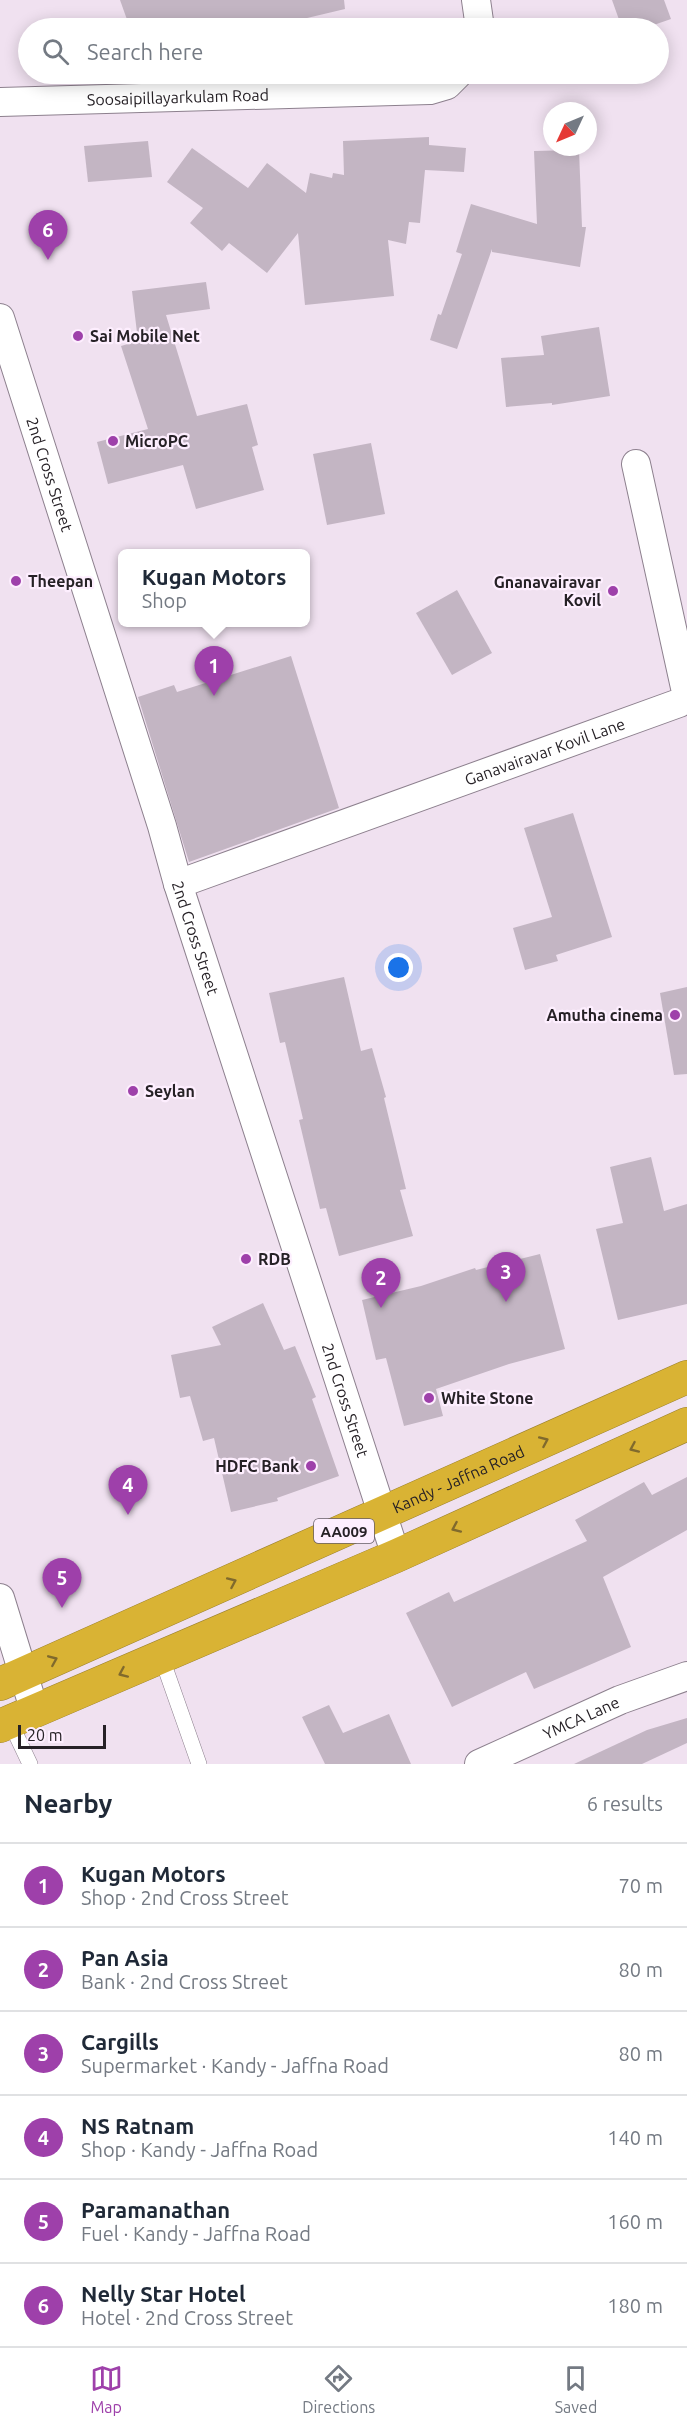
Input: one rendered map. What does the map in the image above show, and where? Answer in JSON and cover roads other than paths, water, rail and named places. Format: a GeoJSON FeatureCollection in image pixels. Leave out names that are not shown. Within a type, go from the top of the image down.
{"type":"FeatureCollection","features":[{"type":"Feature","properties":{"kind":"highway","name":"Kandy - Jaffna Road"},"geometry":{"type":"LineString","coordinates":[[12,1678],[183,1604],[687,1377]]}},
{"type":"Feature","properties":{"kind":"highway","name":"AA009"},"geometry":{"type":"LineString","coordinates":[[15,1720],[396,1556],[687,1424]]}},
{"type":"Feature","properties":{"kind":"highway"},"geometry":{"type":"LineString","coordinates":[[183,1604],[198,1641]]}},
{"type":"Feature","properties":{"kind":"street"},"geometry":{"type":"LineString","coordinates":[[476,0],[479,18]]}},
{"type":"Feature","properties":{"kind":"street","name":"Soosaipillayarkulam Road"},"geometry":{"type":"LineString","coordinates":[[0,102],[430,90],[449,84]]}},
{"type":"Feature","properties":{"kind":"street","name":"2nd Cross Street"},"geometry":{"type":"LineString","coordinates":[[0,318],[162,826],[177,884],[384,1513],[396,1556]]}},
{"type":"Feature","properties":{"kind":"street","name":"Ganavairavar Kovil Lane"},"geometry":{"type":"LineString","coordinates":[[177,884],[679,703],[685,698],[686,692],[636,464]]}},
{"type":"Feature","properties":{"kind":"street"},"geometry":{"type":"LineString","coordinates":[[0,1598],[12,1678],[15,1720]]}},
{"type":"Feature","properties":{"kind":"street","name":"YMCA Lane"},"geometry":{"type":"LineString","coordinates":[[479,1764],[620,1700],[687,1676]]}},
{"type":"Feature","properties":{"kind":"lane"},"geometry":{"type":"LineString","coordinates":[[161,1656],[199,1764]]}},
{"type":"Feature","properties":{"kind":"lane"},"geometry":{"type":"LineString","coordinates":[[15,1720],[30,1764]]}},
{"type":"Feature","properties":{"kind":"place","name":"Nelly Star Hotel"},"geometry":{"type":"Point","coordinates":[48,260]}},
{"type":"Feature","properties":{"kind":"place","name":"Sai Mobile Net"},"geometry":{"type":"Point","coordinates":[78,336]}},
{"type":"Feature","properties":{"kind":"place","name":"MicroPC"},"geometry":{"type":"Point","coordinates":[113,441]}},
{"type":"Feature","properties":{"kind":"place","name":"Theepan"},"geometry":{"type":"Point","coordinates":[16,581]}},
{"type":"Feature","properties":{"kind":"place","name":"Gnanavairavar Kovil"},"geometry":{"type":"Point","coordinates":[613,591]}},
{"type":"Feature","properties":{"kind":"place","name":"Kugan Motors"},"geometry":{"type":"Point","coordinates":[214,696]}},
{"type":"Feature","properties":{"kind":"place","name":"Amutha cinema"},"geometry":{"type":"Point","coordinates":[675,1015]}},
{"type":"Feature","properties":{"kind":"place","name":"Seylan"},"geometry":{"type":"Point","coordinates":[133,1091]}},
{"type":"Feature","properties":{"kind":"place","name":"RDB"},"geometry":{"type":"Point","coordinates":[246,1259]}},
{"type":"Feature","properties":{"kind":"place","name":"Cargills"},"geometry":{"type":"Point","coordinates":[506,1302]}},
{"type":"Feature","properties":{"kind":"place","name":"Pan Asia"},"geometry":{"type":"Point","coordinates":[381,1308]}},
{"type":"Feature","properties":{"kind":"place","name":"White Stone"},"geometry":{"type":"Point","coordinates":[429,1398]}},
{"type":"Feature","properties":{"kind":"place","name":"HDFC Bank"},"geometry":{"type":"Point","coordinates":[311,1466]}},
{"type":"Feature","properties":{"kind":"place","name":"NS Ratnam"},"geometry":{"type":"Point","coordinates":[128,1515]}},
{"type":"Feature","properties":{"kind":"place","name":"Paramanathan"},"geometry":{"type":"Point","coordinates":[62,1608]}}]}
